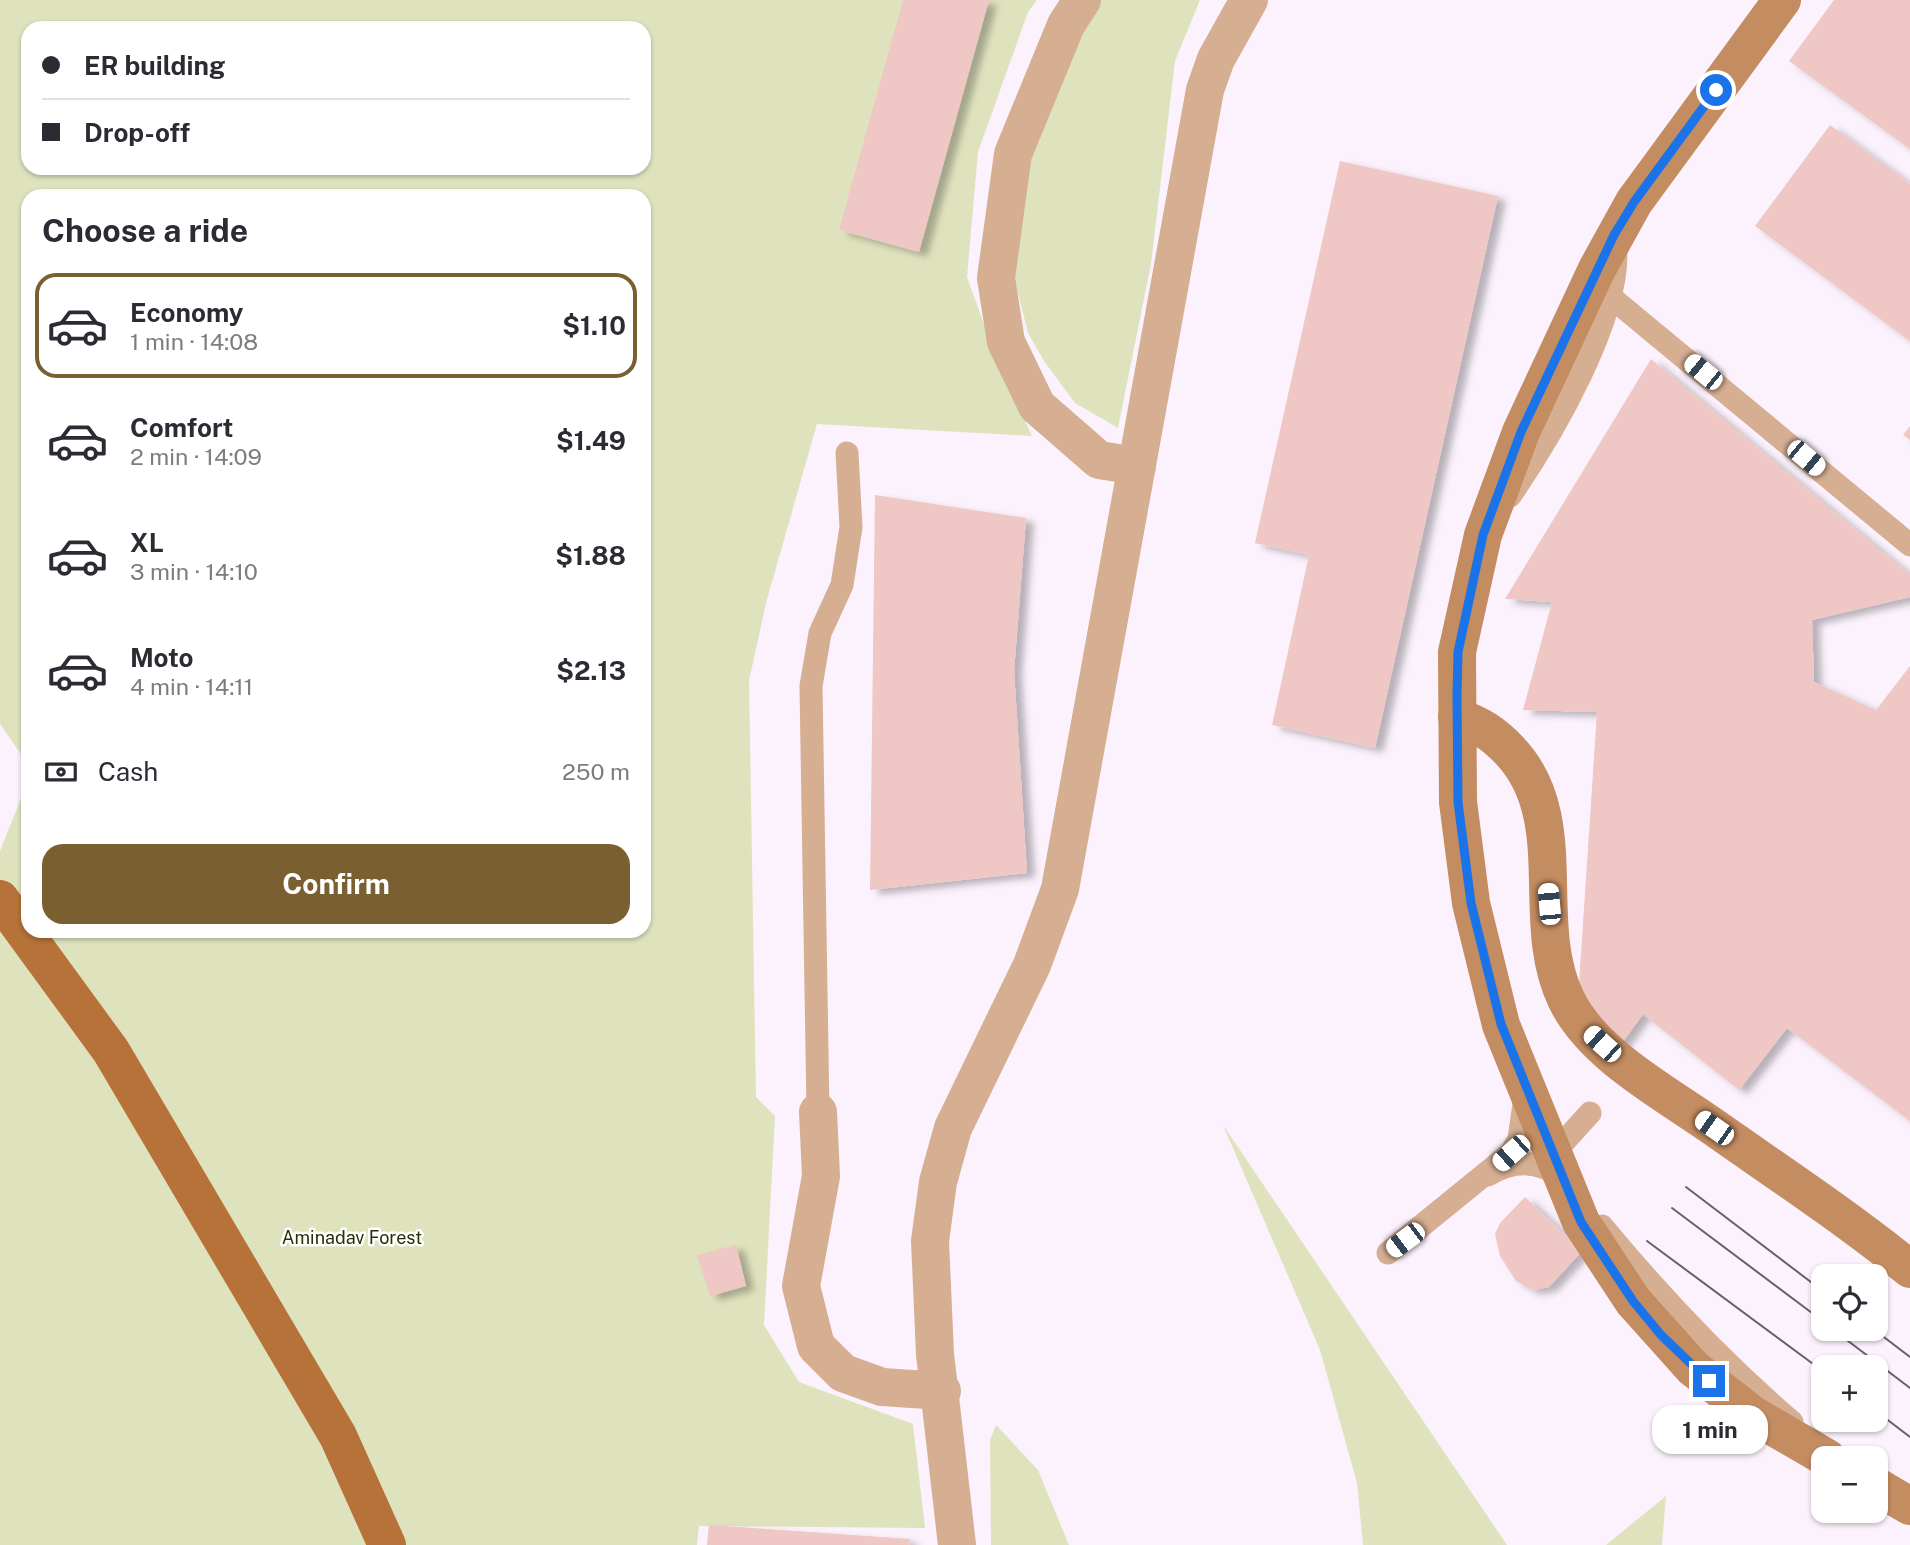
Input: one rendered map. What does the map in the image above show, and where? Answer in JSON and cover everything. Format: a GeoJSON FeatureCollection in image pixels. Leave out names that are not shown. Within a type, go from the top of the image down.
{"type":"FeatureCollection","features":[{"type":"Feature","properties":{"kind":"main road"},"geometry":{"type":"LineString","coordinates":[[0,899],[21,928]]}},
{"type":"Feature","properties":{"kind":"main road"},"geometry":{"type":"LineString","coordinates":[[28,938],[111,1051],[338,1436],[387,1545]]}},
{"type":"Feature","properties":{"kind":"street"},"geometry":{"type":"LineString","coordinates":[[1082,0],[1066,25],[1013,154],[996,278],[1006,342],[1037,406],[1099,460],[1137,466]]}},
{"type":"Feature","properties":{"kind":"street"},"geometry":{"type":"LineString","coordinates":[[957,1545],[942,1391],[935,1354],[930,1241],[938,1182],[953,1128],[1032,965],[1060,889],[1205,90],[1216,59],[1249,0]]}},
{"type":"Feature","properties":{"kind":"street"},"geometry":{"type":"LineString","coordinates":[[1782,0],[1634,202],[1614,235],[1521,432],[1483,535],[1458,652],[1458,802],[1471,903],[1501,1024],[1581,1222],[1606,1263],[1661,1335],[1693,1368],[1725,1395],[1811,1448]]}},
{"type":"Feature","properties":{"kind":"street"},"geometry":{"type":"LineString","coordinates":[[1457,717],[1490,732],[1528,772],[1536,789],[1544,820],[1553,964],[1566,999],[1583,1027],[1650,1085],[1848,1221],[1910,1269]]}},
{"type":"Feature","properties":{"kind":"street"},"geometry":{"type":"LineString","coordinates":[[818,1112],[821,1176],[801,1286],[816,1346],[843,1373],[882,1387],[942,1391]]}},
{"type":"Feature","properties":{"kind":"street"},"geometry":{"type":"LineString","coordinates":[[1888,1493],[1910,1506]]}},
{"type":"Feature","properties":{"kind":"lane"},"geometry":{"type":"LineString","coordinates":[[1483,535],[1540,453],[1573,390],[1612,298],[1617,273],[1614,235]]}},
{"type":"Feature","properties":{"kind":"lane"},"geometry":{"type":"LineString","coordinates":[[1612,298],[1910,545]]}},
{"type":"Feature","properties":{"kind":"lane"},"geometry":{"type":"LineString","coordinates":[[818,1112],[811,686],[820,633],[842,585],[851,527],[847,453]]}},
{"type":"Feature","properties":{"kind":"lane"},"geometry":{"type":"LineString","coordinates":[[1388,1253],[1488,1175],[1511,1153],[1520,1139],[1526,1088]]}},
{"type":"Feature","properties":{"kind":"lane"},"geometry":{"type":"LineString","coordinates":[[1558,1166],[1590,1113]]}},
{"type":"Feature","properties":{"kind":"lane"},"geometry":{"type":"LineString","coordinates":[[1488,1175],[1508,1164],[1558,1166],[1699,1334],[1751,1386],[1820,1446]]}},
{"type":"Feature","properties":{"kind":"green space","name":"Aminadav Forest"},"geometry":{"type":"Polygon","coordinates":[[[0,0],[1037,0],[1028,12],[978,152],[967,277],[993,349],[1032,436],[817,424],[766,603],[749,681],[756,1097],[775,1116],[764,1325],[799,1382],[913,1424],[925,1528],[699,1526],[697,1545],[0,1545],[0,851],[21,798],[21,938],[651,938],[651,189],[21,189],[21,754],[0,724],[0,0]]]}},
{"type":"Feature","properties":{"kind":"green space"},"geometry":{"type":"Polygon","coordinates":[[[1092,0],[1200,0],[1175,61],[1151,264],[1118,428],[1075,403],[1044,361],[1028,333],[1014,277],[1026,154],[1092,0]]]}},
{"type":"Feature","properties":{"kind":"green space"},"geometry":{"type":"Polygon","coordinates":[[[1223,1125],[1507,1545],[1363,1545],[1357,1483],[1320,1350],[1223,1125]]]}},
{"type":"Feature","properties":{"kind":"green space"},"geometry":{"type":"Polygon","coordinates":[[[996,1425],[1038,1470],[1069,1545],[991,1545],[990,1440],[996,1425]]]}},
{"type":"Feature","properties":{"kind":"green space"},"geometry":{"type":"Polygon","coordinates":[[[1666,1496],[1662,1545],[1606,1545],[1666,1496]]]}},
{"type":"Feature","properties":{"kind":"building"},"geometry":{"type":"Polygon","coordinates":[[[903,0],[989,0],[919,252],[839,230],[903,0]]]}},
{"type":"Feature","properties":{"kind":"building"},"geometry":{"type":"Polygon","coordinates":[[[1834,0],[1910,0],[1910,149],[1789,61],[1834,0]]]}},
{"type":"Feature","properties":{"kind":"building"},"geometry":{"type":"Polygon","coordinates":[[[1830,125],[1910,184],[1910,341],[1755,226],[1830,125]]]}},
{"type":"Feature","properties":{"kind":"building"},"geometry":{"type":"Polygon","coordinates":[[[1340,161],[1498,196],[1375,748],[1272,725],[1309,555],[1255,543],[1340,161]]]}},
{"type":"Feature","properties":{"kind":"building"},"geometry":{"type":"Polygon","coordinates":[[[1651,359],[1910,575],[1910,597],[1812,620],[1814,682],[1876,710],[1910,666],[1910,1121],[1787,1028],[1739,1090],[1643,1014],[1606,1065],[1575,1044],[1597,712],[1523,710],[1552,602],[1505,599],[1651,359]]]}},
{"type":"Feature","properties":{"kind":"building"},"geometry":{"type":"Polygon","coordinates":[[[1910,426],[1910,440],[1903,435],[1910,426]]]}},
{"type":"Feature","properties":{"kind":"building"},"geometry":{"type":"Polygon","coordinates":[[[875,495],[1026,518],[1014,671],[1027,873],[870,890],[875,495]]]}},
{"type":"Feature","properties":{"kind":"building"},"geometry":{"type":"Polygon","coordinates":[[[1525,1197],[1582,1251],[1549,1287],[1533,1290],[1516,1281],[1500,1256],[1495,1234],[1500,1223],[1525,1197]]]}},
{"type":"Feature","properties":{"kind":"building"},"geometry":{"type":"Polygon","coordinates":[[[736,1245],[746,1286],[710,1296],[697,1255],[736,1245]]]}},
{"type":"Feature","properties":{"kind":"building"},"geometry":{"type":"Polygon","coordinates":[[[709,1525],[910,1539],[909,1545],[707,1545],[709,1525]]]}},
{"type":"Feature","properties":{"kind":"tram line"},"geometry":{"type":"LineString","coordinates":[[1686,1187],[1811,1282]]}},
{"type":"Feature","properties":{"kind":"tram line"},"geometry":{"type":"LineString","coordinates":[[1672,1208],[1811,1312]]}},
{"type":"Feature","properties":{"kind":"tram line"},"geometry":{"type":"LineString","coordinates":[[1647,1241],[1811,1362]]}},
{"type":"Feature","properties":{"kind":"tram line"},"geometry":{"type":"LineString","coordinates":[[1888,1340],[1910,1357]]}},
{"type":"Feature","properties":{"kind":"tram line"},"geometry":{"type":"LineString","coordinates":[[1848,1341],[1910,1388]]}},
{"type":"Feature","properties":{"kind":"tram line"},"geometry":{"type":"LineString","coordinates":[[1888,1420],[1910,1437]]}},
{"type":"Feature","properties":{"kind":"route"},"geometry":{"type":"LineString","coordinates":[[1709,1381],[1661,1335],[1633,1301],[1581,1222],[1501,1024],[1471,903],[1458,802],[1457,695],[1458,652],[1483,535],[1521,432],[1614,235],[1634,202],[1716,90]]}}]}
